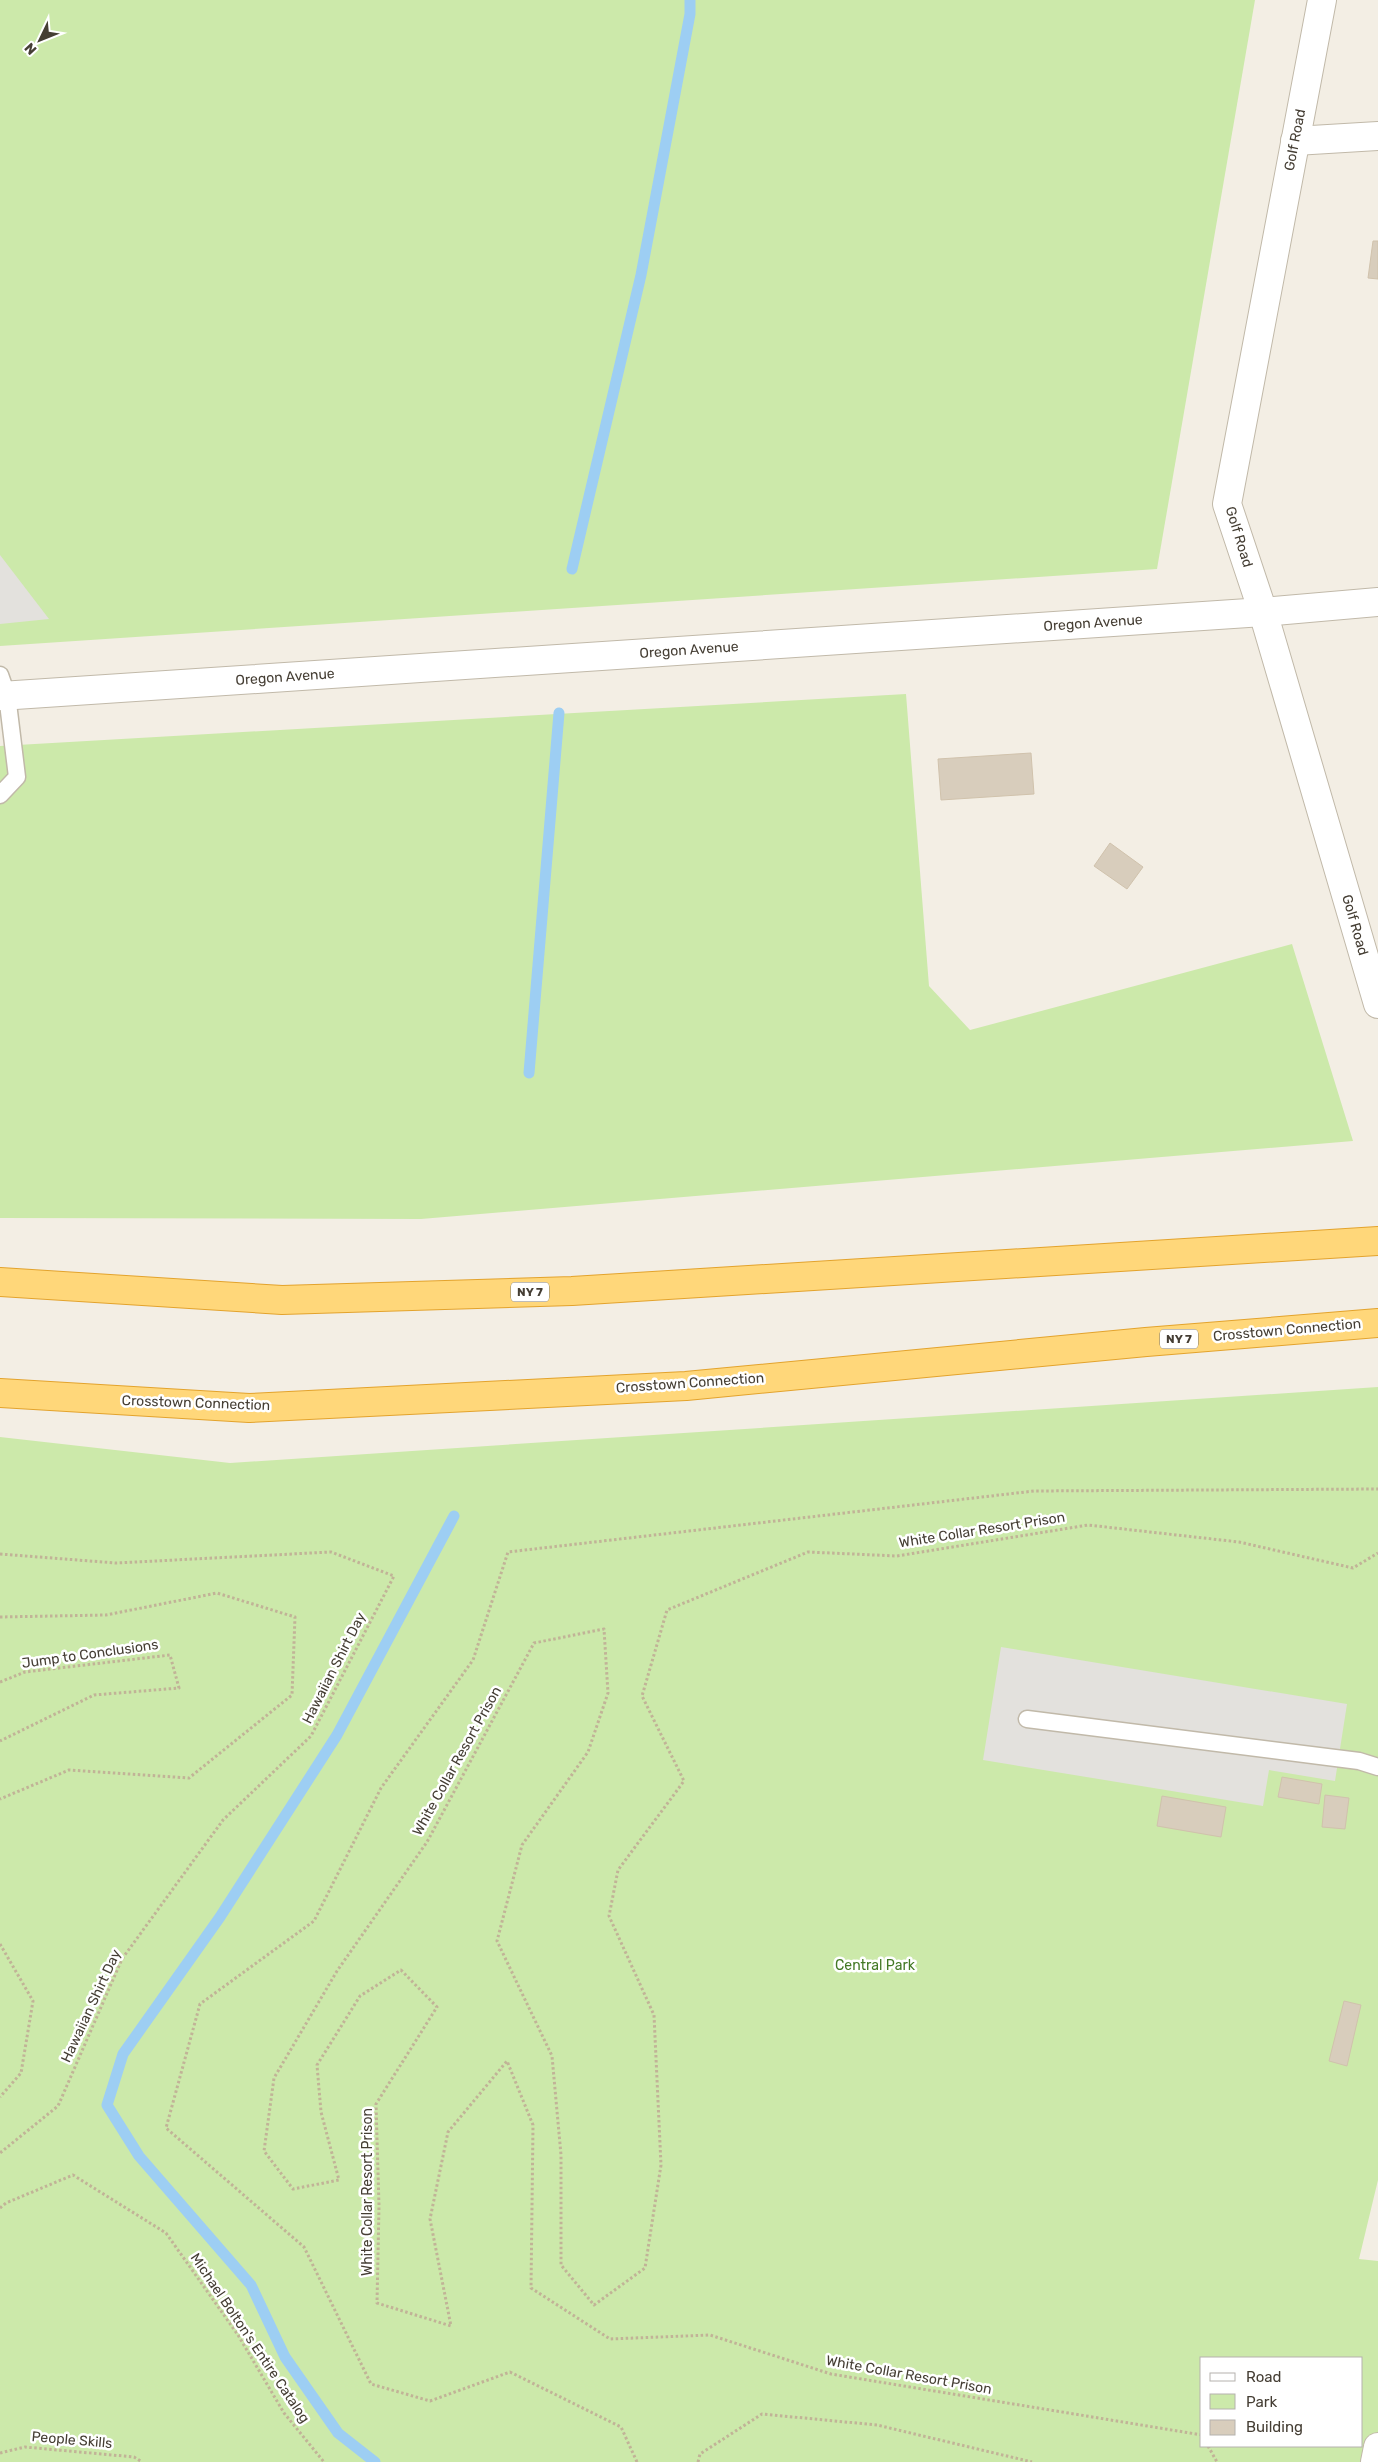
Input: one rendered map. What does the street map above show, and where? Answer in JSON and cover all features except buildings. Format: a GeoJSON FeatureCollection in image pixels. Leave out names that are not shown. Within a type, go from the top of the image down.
{"type":"FeatureCollection","features":[{"type":"Feature","properties":{"kind":"highway","name":"NY 7"},"geometry":{"type":"LineString","coordinates":[[0,1282],[282,1300],[572,1291],[1378,1241]]}},
{"type":"Feature","properties":{"kind":"highway","name":"Crosstown Connection"},"geometry":{"type":"LineString","coordinates":[[0,1393],[249,1408],[686,1386],[1146,1342],[1378,1323]]}},
{"type":"Feature","properties":{"kind":"street","name":"Golf Road"},"geometry":{"type":"LineString","coordinates":[[1322,0],[1227,504],[1263,612],[1378,1004]]}},
{"type":"Feature","properties":{"kind":"street"},"geometry":{"type":"LineString","coordinates":[[1294,141],[1378,136]]}},
{"type":"Feature","properties":{"kind":"street","name":"Oregon Avenue"},"geometry":{"type":"LineString","coordinates":[[2,689],[1263,612],[1378,602]]}},
{"type":"Feature","properties":{"kind":"street"},"geometry":{"type":"LineString","coordinates":[[1375,2462],[1378,2447]]}},
{"type":"Feature","properties":{"kind":"lane"},"geometry":{"type":"LineString","coordinates":[[0,795],[17,777],[2,689]]}},
{"type":"Feature","properties":{"kind":"lane"},"geometry":{"type":"LineString","coordinates":[[1026,1719],[1359,1760],[1378,1767]]}},
{"type":"Feature","properties":{"kind":"path","name":"White Collar Resort Prison"},"geometry":{"type":"LineString","coordinates":[[636,2462],[621,2427],[510,2372],[430,2401],[371,2384],[304,2247],[166,2128],[200,2004],[314,1920],[381,1788],[473,1660],[508,1552],[1034,1491],[1378,1489]]}},
{"type":"Feature","properties":{"kind":"path","name":"White Collar Resort Prison"},"geometry":{"type":"LineString","coordinates":[[1200,2435],[831,2374],[710,2335],[610,2339],[532,2288],[533,2125],[507,2061],[448,2132],[430,2219],[451,2326],[377,2303],[379,2206],[376,2104],[437,2007],[401,1970],[360,1996],[317,2065],[321,2112],[339,2180],[293,2189],[264,2151],[274,2078],[337,1971],[426,1842],[534,1643],[604,1629],[608,1693],[600,1718],[588,1752],[522,1845],[497,1941],[552,2056],[561,2155],[561,2265],[594,2305],[645,2268],[661,2165],[654,2015],[609,1916],[618,1870],[684,1781],[642,1696],[666,1610],[808,1552],[897,1556],[1088,1525],[1239,1542],[1353,1568],[1378,1553]]}},
{"type":"Feature","properties":{"kind":"path","name":"Hawaiian Shirt Day"},"geometry":{"type":"LineString","coordinates":[[0,1554],[116,1563],[331,1552],[394,1576],[311,1736],[222,1820],[122,1959],[58,2106],[0,2153]]}},
{"type":"Feature","properties":{"kind":"path"},"geometry":{"type":"LineString","coordinates":[[0,1617],[106,1615],[217,1593],[295,1617],[292,1695],[189,1778],[69,1770],[0,1799]]}},
{"type":"Feature","properties":{"kind":"path","name":"Jump to Conclusions"},"geometry":{"type":"LineString","coordinates":[[0,1682],[24,1672],[170,1655],[180,1688],[94,1695],[0,1742]]}},
{"type":"Feature","properties":{"kind":"path"},"geometry":{"type":"LineString","coordinates":[[0,1944],[34,2001],[21,2073],[0,2096]]}},
{"type":"Feature","properties":{"kind":"path","name":"Michael Bolton's Entire Catalog"},"geometry":{"type":"LineString","coordinates":[[0,2208],[6,2203],[73,2175],[166,2233],[238,2335],[284,2413],[324,2462]]}},
{"type":"Feature","properties":{"kind":"path"},"geometry":{"type":"LineString","coordinates":[[698,2462],[700,2454],[762,2414],[878,2425],[1032,2462]]}},
{"type":"Feature","properties":{"kind":"path","name":"People Skills"},"geometry":{"type":"LineString","coordinates":[[0,2453],[25,2447],[134,2457],[142,2462]]}},
{"type":"Feature","properties":{"kind":"path"},"geometry":{"type":"LineString","coordinates":[[1208,2447],[1216,2462]]}},
{"type":"Feature","properties":{"kind":"green space"},"geometry":{"type":"Polygon","coordinates":[[[0,0],[1255,0],[1157,569],[0,646],[0,0]]]}},
{"type":"Feature","properties":{"kind":"green space"},"geometry":{"type":"Polygon","coordinates":[[[906,694],[929,986],[970,1030],[1292,944],[1353,1141],[421,1219],[0,1218],[0,746],[906,694]]]}},
{"type":"Feature","properties":{"kind":"green space","name":"Central Park"},"geometry":{"type":"Polygon","coordinates":[[[1378,1387],[1378,2180],[1359,2259],[1378,2261],[1378,2462],[0,2462],[0,1437],[230,1463],[1378,1387]]]}},
{"type":"Feature","properties":{"kind":"shaded area"},"geometry":{"type":"Polygon","coordinates":[[[0,555],[49,619],[0,624],[0,555]]]}},
{"type":"Feature","properties":{"kind":"shaded area"},"geometry":{"type":"Polygon","coordinates":[[[1001,1647],[1347,1704],[1335,1781],[1269,1770],[1263,1806],[983,1760],[1001,1647]]]}},
{"type":"Feature","properties":{"kind":"waterway"},"geometry":{"type":"LineString","coordinates":[[572,569],[641,275],[690,14],[690,0]]}},
{"type":"Feature","properties":{"kind":"waterway"},"geometry":{"type":"LineString","coordinates":[[529,1073],[559,713]]}},
{"type":"Feature","properties":{"kind":"waterway"},"geometry":{"type":"LineString","coordinates":[[375,2462],[338,2433],[285,2357],[251,2285],[139,2156],[107,2105],[123,2054],[220,1917],[337,1735],[454,1516]]}}]}
